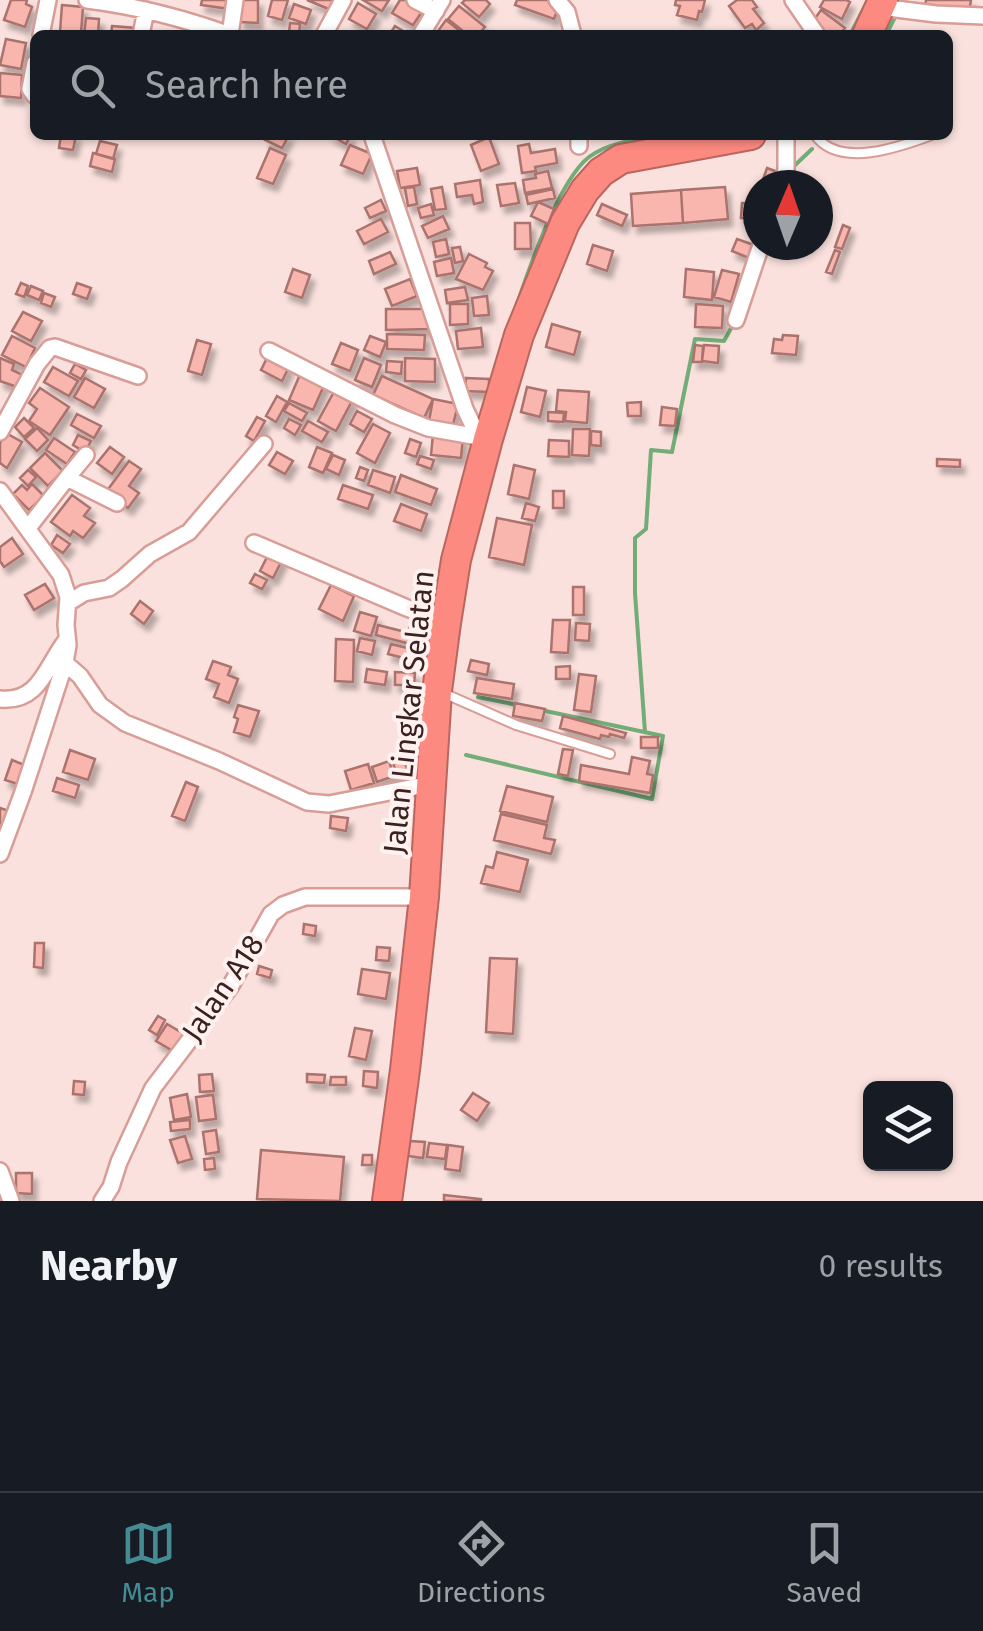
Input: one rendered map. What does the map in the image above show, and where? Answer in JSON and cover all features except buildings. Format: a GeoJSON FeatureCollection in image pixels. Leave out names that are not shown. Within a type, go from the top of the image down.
{"type":"FeatureCollection","features":[{"type":"Feature","properties":{"kind":"highway"},"geometry":{"type":"LineString","coordinates":[[869,30],[881,4]]}},
{"type":"Feature","properties":{"kind":"highway","name":"Jalan Lingkar Selatan"},"geometry":{"type":"LineString","coordinates":[[387,1201],[424,898],[437,690],[456,560],[483,438],[565,223],[592,180],[621,158],[723,140]]}},
{"type":"Feature","properties":{"kind":"street"},"geometry":{"type":"LineString","coordinates":[[42,30],[48,0]]}},
{"type":"Feature","properties":{"kind":"street"},"geometry":{"type":"LineString","coordinates":[[87,0],[146,10],[196,29]]}},
{"type":"Feature","properties":{"kind":"street"},"geometry":{"type":"LineString","coordinates":[[231,30],[235,0]]}},
{"type":"Feature","properties":{"kind":"street"},"geometry":{"type":"LineString","coordinates":[[327,30],[343,0]]}},
{"type":"Feature","properties":{"kind":"street"},"geometry":{"type":"LineString","coordinates":[[415,0],[439,5],[424,30]]}},
{"type":"Feature","properties":{"kind":"street"},"geometry":{"type":"LineString","coordinates":[[557,0],[571,30]]}},
{"type":"Feature","properties":{"kind":"street"},"geometry":{"type":"LineString","coordinates":[[793,0],[814,30]]}},
{"type":"Feature","properties":{"kind":"street"},"geometry":{"type":"LineString","coordinates":[[881,4],[936,14],[983,16]]}},
{"type":"Feature","properties":{"kind":"street"},"geometry":{"type":"LineString","coordinates":[[142,30],[146,10]]}},
{"type":"Feature","properties":{"kind":"street"},"geometry":{"type":"LineString","coordinates":[[374,140],[465,408],[483,438]]}},
{"type":"Feature","properties":{"kind":"street"},"geometry":{"type":"LineString","coordinates":[[786,140],[786,170]]}},
{"type":"Feature","properties":{"kind":"street"},"geometry":{"type":"LineString","coordinates":[[736,320],[756,260]]}},
{"type":"Feature","properties":{"kind":"street"},"geometry":{"type":"LineString","coordinates":[[0,432],[37,364],[52,347],[138,376]]}},
{"type":"Feature","properties":{"kind":"street"},"geometry":{"type":"LineString","coordinates":[[269,351],[395,415],[428,428],[483,438]]}},
{"type":"Feature","properties":{"kind":"street"},"geometry":{"type":"LineString","coordinates":[[68,603],[84,593],[110,588],[150,554],[189,532],[264,444]]}},
{"type":"Feature","properties":{"kind":"street"},"geometry":{"type":"LineString","coordinates":[[28,528],[86,455]]}},
{"type":"Feature","properties":{"kind":"street"},"geometry":{"type":"LineString","coordinates":[[66,478],[117,503]]}},
{"type":"Feature","properties":{"kind":"street"},"geometry":{"type":"LineString","coordinates":[[0,490],[61,575],[68,603],[65,663],[0,854]]}},
{"type":"Feature","properties":{"kind":"street"},"geometry":{"type":"LineString","coordinates":[[254,542],[446,623]]}},
{"type":"Feature","properties":{"kind":"street"},"geometry":{"type":"LineString","coordinates":[[0,699],[25,696],[37,688],[68,638]]}},
{"type":"Feature","properties":{"kind":"street"},"geometry":{"type":"LineString","coordinates":[[65,663],[80,676],[100,705],[124,723],[308,802],[329,804],[430,784]]}},
{"type":"Feature","properties":{"kind":"street","name":"Jalan A18"},"geometry":{"type":"LineString","coordinates":[[102,1201],[154,1088],[230,987],[272,914],[282,905],[305,897],[424,898]]}},
{"type":"Feature","properties":{"kind":"street"},"geometry":{"type":"LineString","coordinates":[[0,1171],[11,1201]]}},
{"type":"Feature","properties":{"kind":"lane"},"geometry":{"type":"LineString","coordinates":[[819,140],[823,146],[840,152],[860,153],[918,140]]}},
{"type":"Feature","properties":{"kind":"lane"},"geometry":{"type":"LineString","coordinates":[[437,690],[516,725],[610,754]]}},
{"type":"Feature","properties":{"kind":"waterway"},"geometry":{"type":"LineString","coordinates":[[853,30],[868,0]]}},
{"type":"Feature","properties":{"kind":"waterway"},"geometry":{"type":"LineString","coordinates":[[888,30],[894,19]]}},
{"type":"Feature","properties":{"kind":"waterway"},"geometry":{"type":"LineString","coordinates":[[515,310],[545,228],[577,169],[606,148],[636,140]]}},
{"type":"Feature","properties":{"kind":"waterway"},"geometry":{"type":"LineString","coordinates":[[793,167],[812,149]]}},
{"type":"Feature","properties":{"kind":"waterway"},"geometry":{"type":"LineString","coordinates":[[645,732],[635,538],[646,529],[651,450],[672,452],[695,339],[724,341],[734,323]]}},
{"type":"Feature","properties":{"kind":"waterway"},"geometry":{"type":"LineString","coordinates":[[478,697],[517,705]]}},
{"type":"Feature","properties":{"kind":"waterway"},"geometry":{"type":"LineString","coordinates":[[466,755],[652,799],[663,736],[541,710]]}}]}
